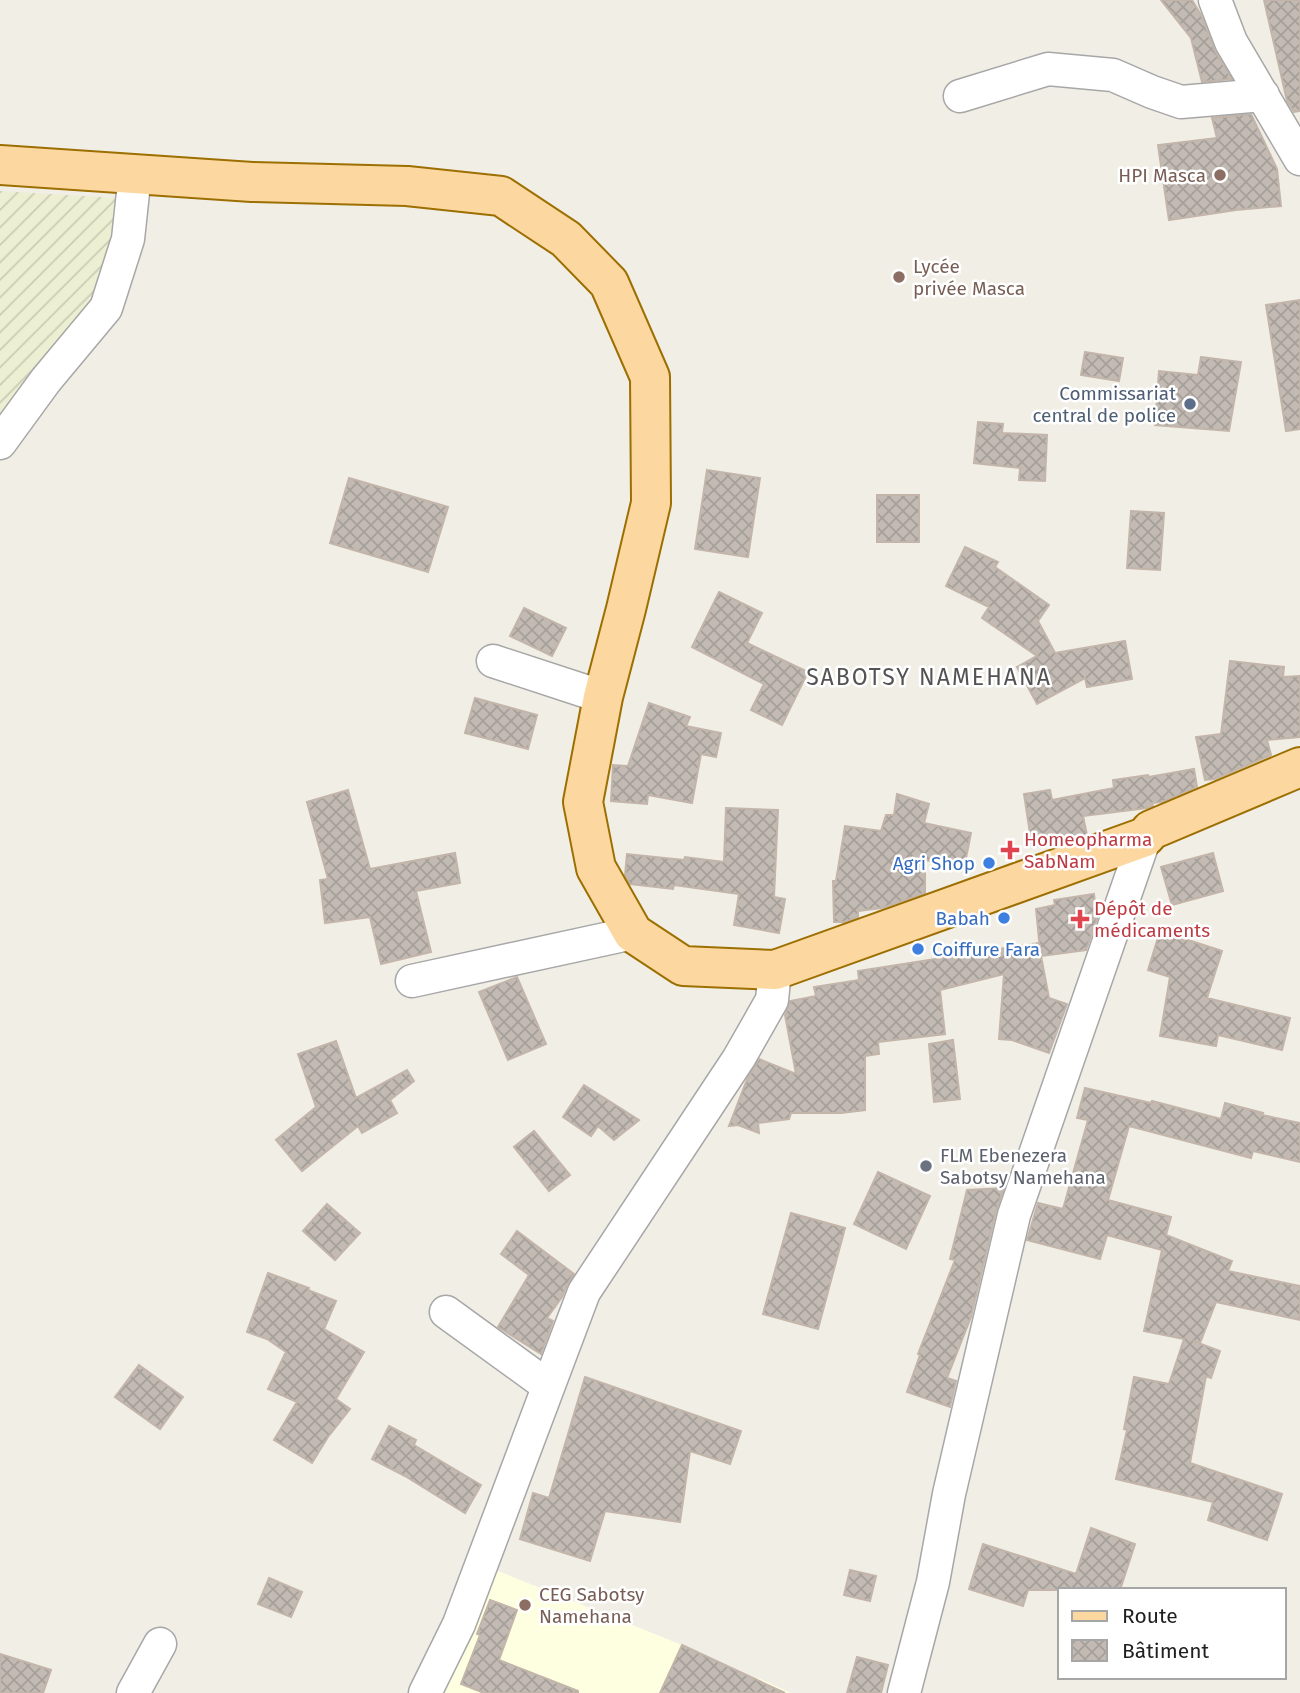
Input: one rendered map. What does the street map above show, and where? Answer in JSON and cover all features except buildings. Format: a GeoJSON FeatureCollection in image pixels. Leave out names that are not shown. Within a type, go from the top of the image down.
{"type":"FeatureCollection","features":[{"type":"Feature","properties":{"kind":"main road"},"geometry":{"type":"LineString","coordinates":[[0,165],[253,182],[407,186],[501,196],[566,239],[608,284],[650,377],[651,503],[603,697],[583,802],[596,868],[633,933],[683,966],[775,970],[1145,837],[1151,830],[1300,767]]}},
{"type":"Feature","properties":{"kind":"street"},"geometry":{"type":"LineString","coordinates":[[1215,0],[1231,42],[1300,159]]}},
{"type":"Feature","properties":{"kind":"street"},"geometry":{"type":"LineString","coordinates":[[960,96],[1048,69],[1113,75],[1181,102],[1263,95]]}},
{"type":"Feature","properties":{"kind":"street"},"geometry":{"type":"LineString","coordinates":[[0,443],[46,380],[106,308],[128,239],[135,174]]}},
{"type":"Feature","properties":{"kind":"street"},"geometry":{"type":"LineString","coordinates":[[493,661],[603,697]]}},
{"type":"Feature","properties":{"kind":"street"},"geometry":{"type":"LineString","coordinates":[[904,1693],[933,1582],[949,1494],[1014,1215],[1145,837]]}},
{"type":"Feature","properties":{"kind":"street"},"geometry":{"type":"LineString","coordinates":[[412,981],[633,933]]}},
{"type":"Feature","properties":{"kind":"street"},"geometry":{"type":"LineString","coordinates":[[425,1693],[459,1623],[583,1292],[738,1058],[772,1000],[775,970]]}},
{"type":"Feature","properties":{"kind":"street"},"geometry":{"type":"LineString","coordinates":[[446,1312],[548,1387]]}},
{"type":"Feature","properties":{"kind":"street"},"geometry":{"type":"LineString","coordinates":[[133,1693],[160,1644]]}},
{"type":"Feature","properties":{"kind":"shaded area"},"geometry":{"type":"Polygon","coordinates":[[[0,191],[133,199],[142,257],[25,426],[0,454],[0,191]]]}},
{"type":"Feature","properties":{"kind":"shaded area","name":"CEG Sabotsy Namehana"},"geometry":{"type":"Polygon","coordinates":[[[481,1564],[682,1645],[791,1693],[439,1693],[481,1564]]]}},
{"type":"Feature","properties":{"kind":"place","name":"HPI Masca"},"geometry":{"type":"Point","coordinates":[1220,175]}},
{"type":"Feature","properties":{"kind":"place","name":"Lycée privée Masca"},"geometry":{"type":"Point","coordinates":[899,277]}},
{"type":"Feature","properties":{"kind":"place","name":"Commissariat central de police"},"geometry":{"type":"Point","coordinates":[1190,404]}},
{"type":"Feature","properties":{"kind":"place","name":"Homeopharma SabNam"},"geometry":{"type":"Point","coordinates":[1010,850]}},
{"type":"Feature","properties":{"kind":"place","name":"Agri Shop"},"geometry":{"type":"Point","coordinates":[989,863]}},
{"type":"Feature","properties":{"kind":"place","name":"Babah"},"geometry":{"type":"Point","coordinates":[1004,918]}},
{"type":"Feature","properties":{"kind":"place","name":"Dépôt de médicaments"},"geometry":{"type":"Point","coordinates":[1080,919]}},
{"type":"Feature","properties":{"kind":"place","name":"Coiffure Fara"},"geometry":{"type":"Point","coordinates":[918,949]}},
{"type":"Feature","properties":{"kind":"place","name":"FLM Ebenezera Sabotsy Namehana"},"geometry":{"type":"Point","coordinates":[926,1166]}},
{"type":"Feature","properties":{"kind":"place","name":"CEG Sabotsy Namehana"},"geometry":{"type":"Point","coordinates":[525,1605]}},
{"type":"Feature","properties":{"kind":"district","name":"SABOTSY NAMEHANA"},"geometry":{"type":"Point","coordinates":[929,677]}}]}
